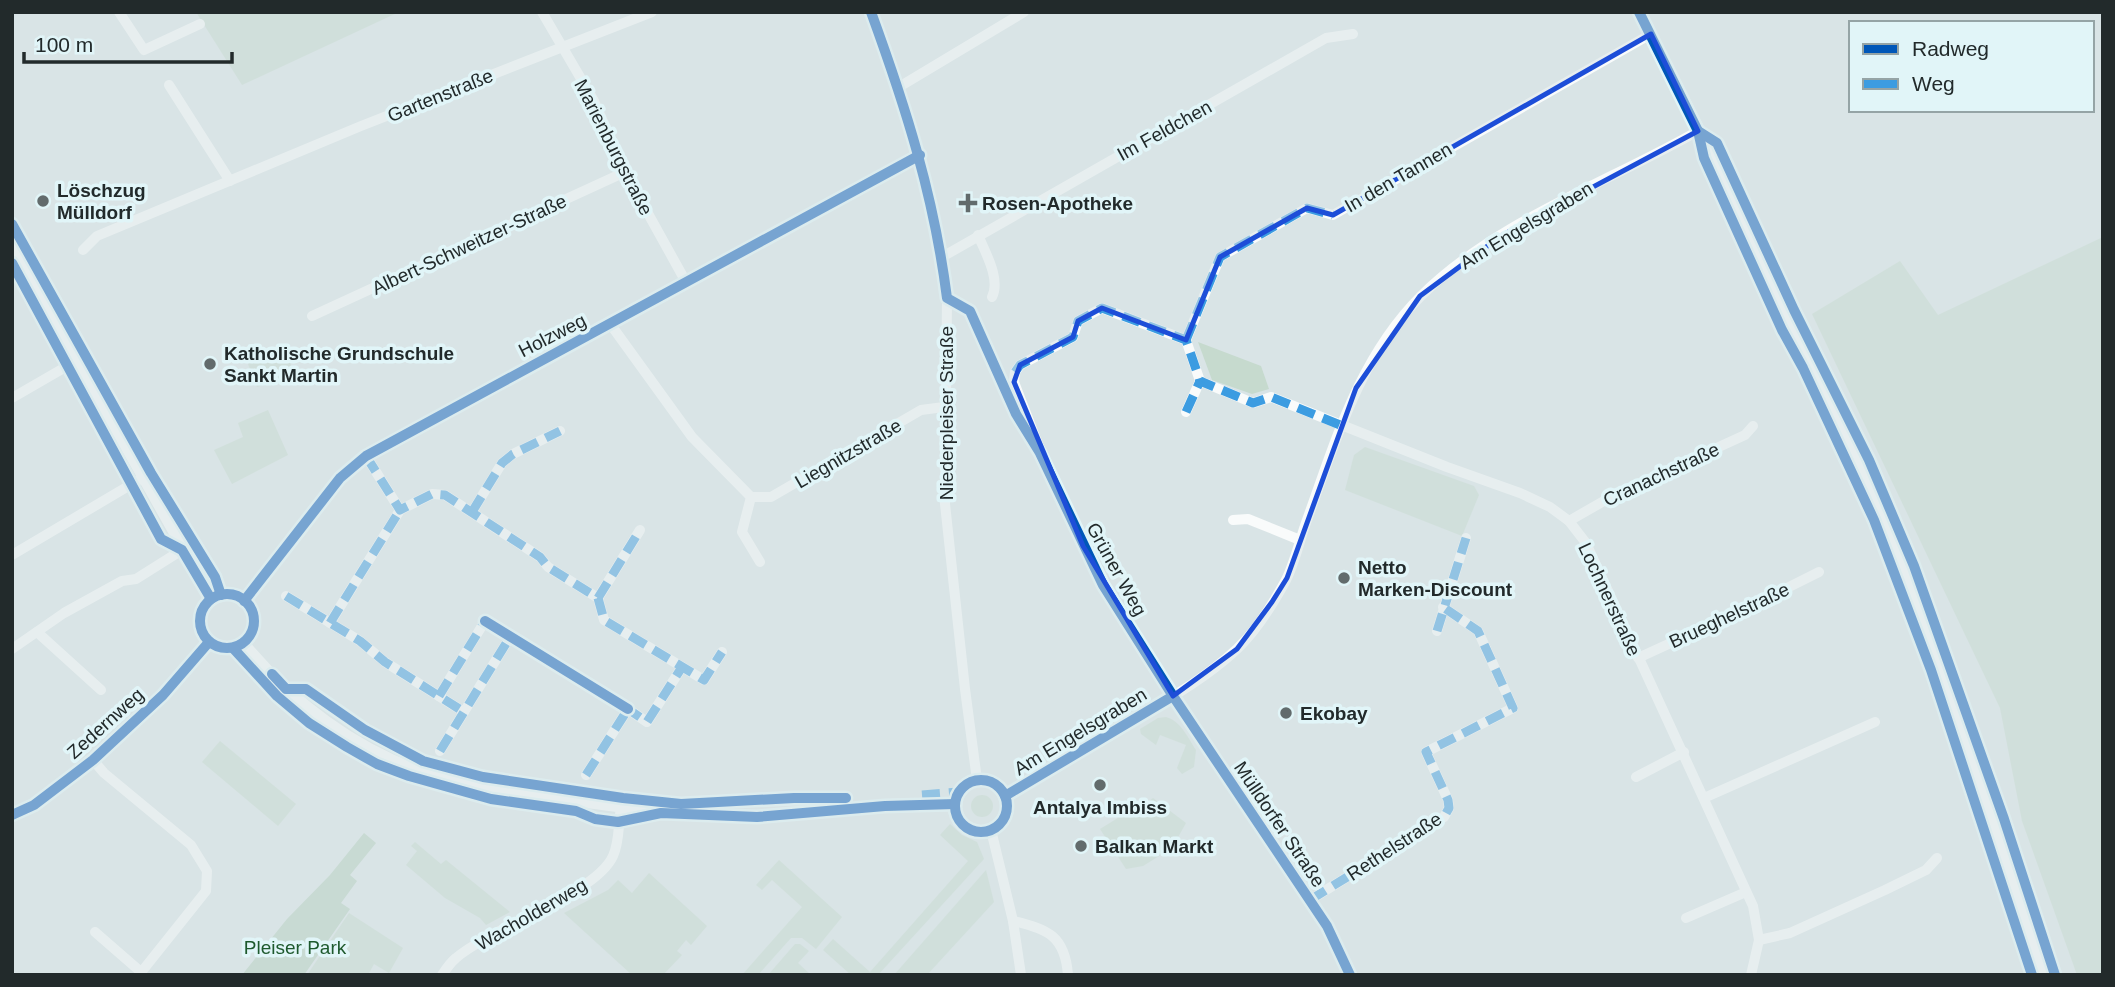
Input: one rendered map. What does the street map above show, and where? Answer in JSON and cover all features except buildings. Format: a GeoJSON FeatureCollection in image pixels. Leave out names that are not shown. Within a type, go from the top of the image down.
{"type":"FeatureCollection","features":[{"type":"Feature","properties":{"kind":"street"},"geometry":{"type":"LineString","coordinates":[[119,12],[144,50],[200,24]]}},
{"type":"Feature","properties":{"kind":"street","name":"Marienburgstraße"},"geometry":{"type":"LineString","coordinates":[[542,12],[594,101],[625,172],[686,282]]}},
{"type":"Feature","properties":{"kind":"street","name":"Gartenstraße"},"geometry":{"type":"LineString","coordinates":[[83,250],[97,236],[652,12]]}},
{"type":"Feature","properties":{"kind":"street","name":"Niederpleiser Straße"},"geometry":{"type":"LineString","coordinates":[[871,12],[920,155],[942,257],[947,298],[945,504],[977,780]]}},
{"type":"Feature","properties":{"kind":"street"},"geometry":{"type":"LineString","coordinates":[[899,88],[1024,12]]}},
{"type":"Feature","properties":{"kind":"street"},"geometry":{"type":"LineString","coordinates":[[1639,12],[1745,225],[1784,316],[1809,362],[1881,517],[1941,667],[2043,975]]}},
{"type":"Feature","properties":{"kind":"street","name":"Im Feldchen"},"geometry":{"type":"LineString","coordinates":[[942,257],[1326,38],[1353,34]]}},
{"type":"Feature","properties":{"kind":"street","name":"In den Tannen"},"geometry":{"type":"LineString","coordinates":[[1185,340],[1220,257],[1307,208],[1333,215],[1651,34]]}},
{"type":"Feature","properties":{"kind":"street"},"geometry":{"type":"LineString","coordinates":[[169,86],[230,181]]}},
{"type":"Feature","properties":{"kind":"street","name":"Am Engelsgraben"},"geometry":{"type":"LineString","coordinates":[[1005,796],[1173,696],[1237,649],[1257,626],[1287,578],[1340,425],[1356,388],[1375,354],[1420,296],[1471,255],[1549,208],[1698,131]]}},
{"type":"Feature","properties":{"kind":"street","name":"Holzweg"},"geometry":{"type":"LineString","coordinates":[[244,601],[340,478],[366,456],[920,155]]}},
{"type":"Feature","properties":{"kind":"street","name":"Albert-Schweitzer-Straße"},"geometry":{"type":"LineString","coordinates":[[312,316],[625,172]]}},
{"type":"Feature","properties":{"kind":"street"},"geometry":{"type":"LineString","coordinates":[[978,235],[994,275],[995,292],[992,297]]}},
{"type":"Feature","properties":{"kind":"street"},"geometry":{"type":"LineString","coordinates":[[12,246],[211,599]]}},
{"type":"Feature","properties":{"kind":"street","name":"Grüner Weg"},"geometry":{"type":"LineString","coordinates":[[1173,696],[1103,585],[1040,453],[1014,382],[1015,372],[1020,365],[1073,337],[1077,321],[1102,308],[1185,340]]}},
{"type":"Feature","properties":{"kind":"street"},"geometry":{"type":"LineString","coordinates":[[611,325],[692,438],[751,497],[742,532],[760,562]]}},
{"type":"Feature","properties":{"kind":"street"},"geometry":{"type":"LineString","coordinates":[[1185,340],[1200,382],[1186,412]]}},
{"type":"Feature","properties":{"kind":"street"},"geometry":{"type":"LineString","coordinates":[[12,398],[76,361]]}},
{"type":"Feature","properties":{"kind":"street"},"geometry":{"type":"LineString","coordinates":[[1200,382],[1253,403],[1270,397],[1340,425]]}},
{"type":"Feature","properties":{"kind":"street","name":"Liegnitzstraße"},"geometry":{"type":"LineString","coordinates":[[751,497],[771,497],[921,410],[944,407]]}},
{"type":"Feature","properties":{"kind":"street","name":"Lochnerstraße"},"geometry":{"type":"LineString","coordinates":[[1340,425],[1520,493],[1550,507],[1569,521],[1586,543],[1746,892],[1757,922],[1759,940],[1751,975]]}},
{"type":"Feature","properties":{"kind":"street","name":"Cranachstraße"},"geometry":{"type":"LineString","coordinates":[[1569,521],[1616,494],[1745,435],[1753,426]]}},
{"type":"Feature","properties":{"kind":"street"},"geometry":{"type":"LineString","coordinates":[[471,512],[502,463],[513,454],[561,430]]}},
{"type":"Feature","properties":{"kind":"street"},"geometry":{"type":"LineString","coordinates":[[366,456],[400,510]]}},
{"type":"Feature","properties":{"kind":"street"},"geometry":{"type":"LineString","coordinates":[[12,555],[142,478]]}},
{"type":"Feature","properties":{"kind":"street"},"geometry":{"type":"LineString","coordinates":[[330,623],[400,510],[432,494],[438,494],[445,495],[540,557],[548,567],[598,598],[604,620],[704,680],[722,652]]}},
{"type":"Feature","properties":{"kind":"street"},"geometry":{"type":"LineString","coordinates":[[1233,520],[1248,519],[1300,540]]}},
{"type":"Feature","properties":{"kind":"street"},"geometry":{"type":"LineString","coordinates":[[598,598],[640,530]]}},
{"type":"Feature","properties":{"kind":"street"},"geometry":{"type":"LineString","coordinates":[[1437,631],[1466,538]]}},
{"type":"Feature","properties":{"kind":"street"},"geometry":{"type":"LineString","coordinates":[[12,649],[64,614],[122,581],[136,579],[182,550]]}},
{"type":"Feature","properties":{"kind":"street","name":"Brueghelstraße"},"geometry":{"type":"LineString","coordinates":[[1638,658],[1819,572]]}},
{"type":"Feature","properties":{"kind":"street"},"geometry":{"type":"LineString","coordinates":[[229,594],[244,601],[253,614],[254,622],[253,630],[244,643],[226,649],[209,642],[200,623],[201,614],[211,599],[229,594]]}},
{"type":"Feature","properties":{"kind":"street"},"geometry":{"type":"LineString","coordinates":[[286,596],[360,641],[385,662],[464,712]]}},
{"type":"Feature","properties":{"kind":"street","name":"Rethelstraße"},"geometry":{"type":"LineString","coordinates":[[1310,900],[1444,817],[1449,808],[1448,800],[1426,752],[1513,708],[1478,631],[1443,607]]}},
{"type":"Feature","properties":{"kind":"street"},"geometry":{"type":"LineString","coordinates":[[439,696],[485,621]]}},
{"type":"Feature","properties":{"kind":"street"},"geometry":{"type":"LineString","coordinates":[[37,632],[101,690]]}},
{"type":"Feature","properties":{"kind":"street"},"geometry":{"type":"LineString","coordinates":[[440,751],[510,637]]}},
{"type":"Feature","properties":{"kind":"street","name":"Zedernweg"},"geometry":{"type":"LineString","coordinates":[[12,815],[34,805],[93,760],[163,695],[209,642]]}},
{"type":"Feature","properties":{"kind":"street"},"geometry":{"type":"LineString","coordinates":[[244,643],[286,689],[321,718],[359,743],[394,760],[453,781],[621,808],[739,817],[885,806],[955,804]]}},
{"type":"Feature","properties":{"kind":"street"},"geometry":{"type":"LineString","coordinates":[[586,775],[628,709],[647,722],[682,667]]}},
{"type":"Feature","properties":{"kind":"street","name":"Mülldorfer Straße"},"geometry":{"type":"LineString","coordinates":[[1173,696],[1327,926],[1350,975]]}},
{"type":"Feature","properties":{"kind":"street"},"geometry":{"type":"LineString","coordinates":[[1704,797],[1875,722]]}},
{"type":"Feature","properties":{"kind":"street"},"geometry":{"type":"LineString","coordinates":[[1636,777],[1684,752]]}},
{"type":"Feature","properties":{"kind":"street","name":"Zedernweg"},"geometry":{"type":"LineString","coordinates":[[93,760],[104,773],[191,845],[207,872],[206,891],[140,973],[95,932]]}},
{"type":"Feature","properties":{"kind":"street"},"geometry":{"type":"LineString","coordinates":[[977,780],[993,783],[1005,796],[1003,819],[991,830],[974,831],[960,821],[955,804],[964,787],[977,780]]}},
{"type":"Feature","properties":{"kind":"street","name":"Wacholderweg"},"geometry":{"type":"LineString","coordinates":[[442,975],[455,959],[497,932],[587,883],[603,869],[613,856],[621,808]]}},
{"type":"Feature","properties":{"kind":"street"},"geometry":{"type":"LineString","coordinates":[[991,830],[1013,921],[1021,975]]}},
{"type":"Feature","properties":{"kind":"street"},"geometry":{"type":"LineString","coordinates":[[1759,940],[1790,933],[1875,895],[1926,870],[1937,858]]}},
{"type":"Feature","properties":{"kind":"street"},"geometry":{"type":"LineString","coordinates":[[1686,918],[1746,892]]}},
{"type":"Feature","properties":{"kind":"street"},"geometry":{"type":"LineString","coordinates":[[1013,921],[1043,930],[1054,937],[1063,947],[1068,975]]}},
{"type":"Feature","properties":{"kind":"highlighted area"},"geometry":{"type":"Polygon","coordinates":[[[1651,34],[1698,131],[1501,236],[1420,296],[1356,388],[1287,578],[1237,649],[1173,696],[1083,546],[1014,382],[1020,365],[1073,337],[1078,321],[1102,308],[1186,340],[1220,257],[1307,208],[1333,215],[1651,34]]]}},
{"type":"Feature","properties":{"kind":"green space"},"geometry":{"type":"Polygon","coordinates":[[[196,12],[399,12],[242,85],[196,12]]]}},
{"type":"Feature","properties":{"kind":"green space"},"geometry":{"type":"Polygon","coordinates":[[[2103,237],[2103,975],[2077,975],[2022,821],[2000,708],[1812,314],[1900,261],[1938,315],[2103,237]]]}},
{"type":"Feature","properties":{"kind":"green space"},"geometry":{"type":"Polygon","coordinates":[[[1198,342],[1261,366],[1269,389],[1252,394],[1212,380],[1198,342]]]}},
{"type":"Feature","properties":{"kind":"green space"},"geometry":{"type":"Polygon","coordinates":[[[285,350],[294,373],[257,387],[248,364],[285,350]]]}},
{"type":"Feature","properties":{"kind":"green space"},"geometry":{"type":"Polygon","coordinates":[[[268,410],[288,455],[232,484],[214,450],[243,437],[238,423],[268,410]]]}},
{"type":"Feature","properties":{"kind":"green space"},"geometry":{"type":"Polygon","coordinates":[[[1365,447],[1474,486],[1479,495],[1462,536],[1345,490],[1354,455],[1365,447]]]}},
{"type":"Feature","properties":{"kind":"green space"},"geometry":{"type":"Polygon","coordinates":[[[1166,717],[1180,726],[1196,750],[1194,767],[1182,774],[1177,768],[1186,745],[1160,735],[1156,745],[1141,734],[1140,729],[1158,718],[1166,717]]]}},
{"type":"Feature","properties":{"kind":"green space"},"geometry":{"type":"Polygon","coordinates":[[[220,741],[296,804],[278,826],[202,762],[220,741]]]}},
{"type":"Feature","properties":{"kind":"green space"},"geometry":{"type":"Polygon","coordinates":[[[978,795],[986,795],[993,802],[993,810],[986,817],[978,817],[971,810],[971,802],[978,795]]]}},
{"type":"Feature","properties":{"kind":"green space"},"geometry":{"type":"Polygon","coordinates":[[[1153,798],[1186,823],[1172,848],[1143,866],[1126,869],[1100,829],[1126,813],[1130,818],[1153,798]]]}},
{"type":"Feature","properties":{"kind":"green space"},"geometry":{"type":"Polygon","coordinates":[[[950,824],[962,835],[977,842],[984,859],[878,975],[851,975],[823,950],[833,939],[870,972],[968,861],[940,835],[950,824]]]}},
{"type":"Feature","properties":{"kind":"green space","name":"Pleiser Park"},"geometry":{"type":"Polygon","coordinates":[[[364,833],[376,843],[350,875],[357,881],[341,903],[350,909],[304,975],[242,975],[287,919],[330,875],[364,833]]]}},
{"type":"Feature","properties":{"kind":"green space"},"geometry":{"type":"Polygon","coordinates":[[[415,842],[441,864],[446,860],[510,912],[486,925],[480,918],[445,898],[406,865],[417,851],[411,846],[415,842]]]}},
{"type":"Feature","properties":{"kind":"green space"},"geometry":{"type":"Polygon","coordinates":[[[779,860],[842,917],[816,949],[802,938],[791,938],[758,975],[742,975],[802,907],[772,880],[762,890],[756,885],[779,860]]]}},
{"type":"Feature","properties":{"kind":"green space"},"geometry":{"type":"Polygon","coordinates":[[[986,870],[994,902],[927,975],[894,975],[986,870]]]}},
{"type":"Feature","properties":{"kind":"green space"},"geometry":{"type":"Polygon","coordinates":[[[649,873],[707,926],[691,945],[686,940],[677,951],[682,955],[663,975],[632,975],[564,913],[608,890],[618,880],[632,893],[649,873]]]}},
{"type":"Feature","properties":{"kind":"green space"},"geometry":{"type":"Polygon","coordinates":[[[349,913],[403,948],[389,973],[374,964],[368,975],[307,975],[349,913]]]}},
{"type":"Feature","properties":{"kind":"green space"},"geometry":{"type":"Polygon","coordinates":[[[795,944],[800,944],[809,951],[798,963],[811,975],[768,975],[795,944]]]}},
{"type":"Feature","properties":{"kind":"marked path"},"geometry":{"type":"LineString","coordinates":[[1186,340],[1220,257],[1307,208],[1333,215]]}},
{"type":"Feature","properties":{"kind":"marked path"},"geometry":{"type":"LineString","coordinates":[[1015,372],[1020,365],[1073,337],[1078,321],[1102,308],[1186,340],[1200,381],[1253,403],[1271,397],[1340,425]]}},
{"type":"Feature","properties":{"kind":"marked path"},"geometry":{"type":"LineString","coordinates":[[1186,412],[1200,381]]}},
{"type":"Feature","properties":{"kind":"marked path"},"geometry":{"type":"LineString","coordinates":[[472,512],[502,463],[513,454],[560,431]]}},
{"type":"Feature","properties":{"kind":"marked path"},"geometry":{"type":"LineString","coordinates":[[366,456],[400,510],[432,494],[445,495],[540,557],[548,567],[598,598],[604,620],[704,680],[722,652]]}},
{"type":"Feature","properties":{"kind":"marked path"},"geometry":{"type":"LineString","coordinates":[[330,623],[400,510]]}},
{"type":"Feature","properties":{"kind":"marked path"},"geometry":{"type":"LineString","coordinates":[[598,598],[640,530]]}},
{"type":"Feature","properties":{"kind":"marked path"},"geometry":{"type":"LineString","coordinates":[[1437,631],[1466,538]]}},
{"type":"Feature","properties":{"kind":"marked path"},"geometry":{"type":"LineString","coordinates":[[286,596],[360,641],[385,662],[464,712]]}},
{"type":"Feature","properties":{"kind":"marked path"},"geometry":{"type":"LineString","coordinates":[[1310,900],[1444,817],[1449,808],[1448,800],[1426,752],[1513,708],[1478,631],[1443,607]]}},
{"type":"Feature","properties":{"kind":"marked path"},"geometry":{"type":"LineString","coordinates":[[439,696],[485,621],[491,624]]}},
{"type":"Feature","properties":{"kind":"marked path"},"geometry":{"type":"LineString","coordinates":[[440,751],[510,637]]}},
{"type":"Feature","properties":{"kind":"marked path"},"geometry":{"type":"LineString","coordinates":[[625,707],[647,722],[682,667]]}},
{"type":"Feature","properties":{"kind":"marked path"},"geometry":{"type":"LineString","coordinates":[[586,775],[628,709]]}},
{"type":"Feature","properties":{"kind":"marked path"},"geometry":{"type":"LineString","coordinates":[[922,795],[959,792]]}},
{"type":"Feature","properties":{"kind":"cycle path"},"geometry":{"type":"LineString","coordinates":[[871,12],[917,153],[935,224],[947,298],[970,311],[1016,414],[1040,453],[1103,585],[1173,696],[1327,926],[1350,975]]}},
{"type":"Feature","properties":{"kind":"cycle path"},"geometry":{"type":"LineString","coordinates":[[1639,12],[1698,131],[1704,158],[1782,330],[1803,368],[1874,520],[1931,670],[2032,975]]}},
{"type":"Feature","properties":{"kind":"cycle path"},"geometry":{"type":"LineString","coordinates":[[1698,131],[1717,143],[1794,310],[1869,460],[1914,566],[2004,819],[2055,975]]}},
{"type":"Feature","properties":{"kind":"cycle path"},"geometry":{"type":"LineString","coordinates":[[244,601],[340,478],[366,456],[920,155]]}},
{"type":"Feature","properties":{"kind":"cycle path"},"geometry":{"type":"LineString","coordinates":[[12,224],[151,473],[215,577],[221,595]]}},
{"type":"Feature","properties":{"kind":"cycle path"},"geometry":{"type":"LineString","coordinates":[[12,263],[161,539],[182,550],[211,599]]}},
{"type":"Feature","properties":{"kind":"cycle path"},"geometry":{"type":"LineString","coordinates":[[227,594],[246,602],[254,621],[246,640],[227,648],[208,640],[200,621],[208,602],[227,594]]}},
{"type":"Feature","properties":{"kind":"cycle path"},"geometry":{"type":"LineString","coordinates":[[485,621],[628,709]]}},
{"type":"Feature","properties":{"kind":"cycle path"},"geometry":{"type":"LineString","coordinates":[[12,815],[34,805],[93,760],[163,695],[209,642]]}},
{"type":"Feature","properties":{"kind":"cycle path"},"geometry":{"type":"LineString","coordinates":[[233,648],[277,696],[309,723],[347,747],[377,764],[409,776],[491,799],[576,811],[595,819],[618,822],[661,813],[757,817],[885,806],[955,804]]}},
{"type":"Feature","properties":{"kind":"cycle path"},"geometry":{"type":"LineString","coordinates":[[272,674],[286,689],[306,689],[365,730],[423,761],[483,777],[681,804],[846,798]]}},
{"type":"Feature","properties":{"kind":"cycle path"},"geometry":{"type":"LineString","coordinates":[[1005,796],[1173,696]]}},
{"type":"Feature","properties":{"kind":"cycle path"},"geometry":{"type":"LineString","coordinates":[[981,780],[991,782],[999,788],[1005,796],[1007,806],[1005,816],[999,824],[991,830],[981,832],[971,830],[963,824],[957,816],[955,806],[957,796],[963,788],[971,782],[981,780]]}},
{"type":"Feature","properties":{"kind":"place","name":"Löschzug Mülldorf"},"geometry":{"type":"Point","coordinates":[43,201]}},
{"type":"Feature","properties":{"kind":"place","name":"Rosen-Apotheke"},"geometry":{"type":"Point","coordinates":[968,203]}},
{"type":"Feature","properties":{"kind":"place","name":"Katholische Grundschule Sankt Martin"},"geometry":{"type":"Point","coordinates":[210,364]}},
{"type":"Feature","properties":{"kind":"place","name":"Netto Marken-Discount"},"geometry":{"type":"Point","coordinates":[1344,578]}},
{"type":"Feature","properties":{"kind":"place","name":"Ekobay"},"geometry":{"type":"Point","coordinates":[1286,713]}},
{"type":"Feature","properties":{"kind":"place","name":"Antalya Imbiss"},"geometry":{"type":"Point","coordinates":[1100,785]}},
{"type":"Feature","properties":{"kind":"place","name":"Balkan Markt"},"geometry":{"type":"Point","coordinates":[1081,846]}}]}
